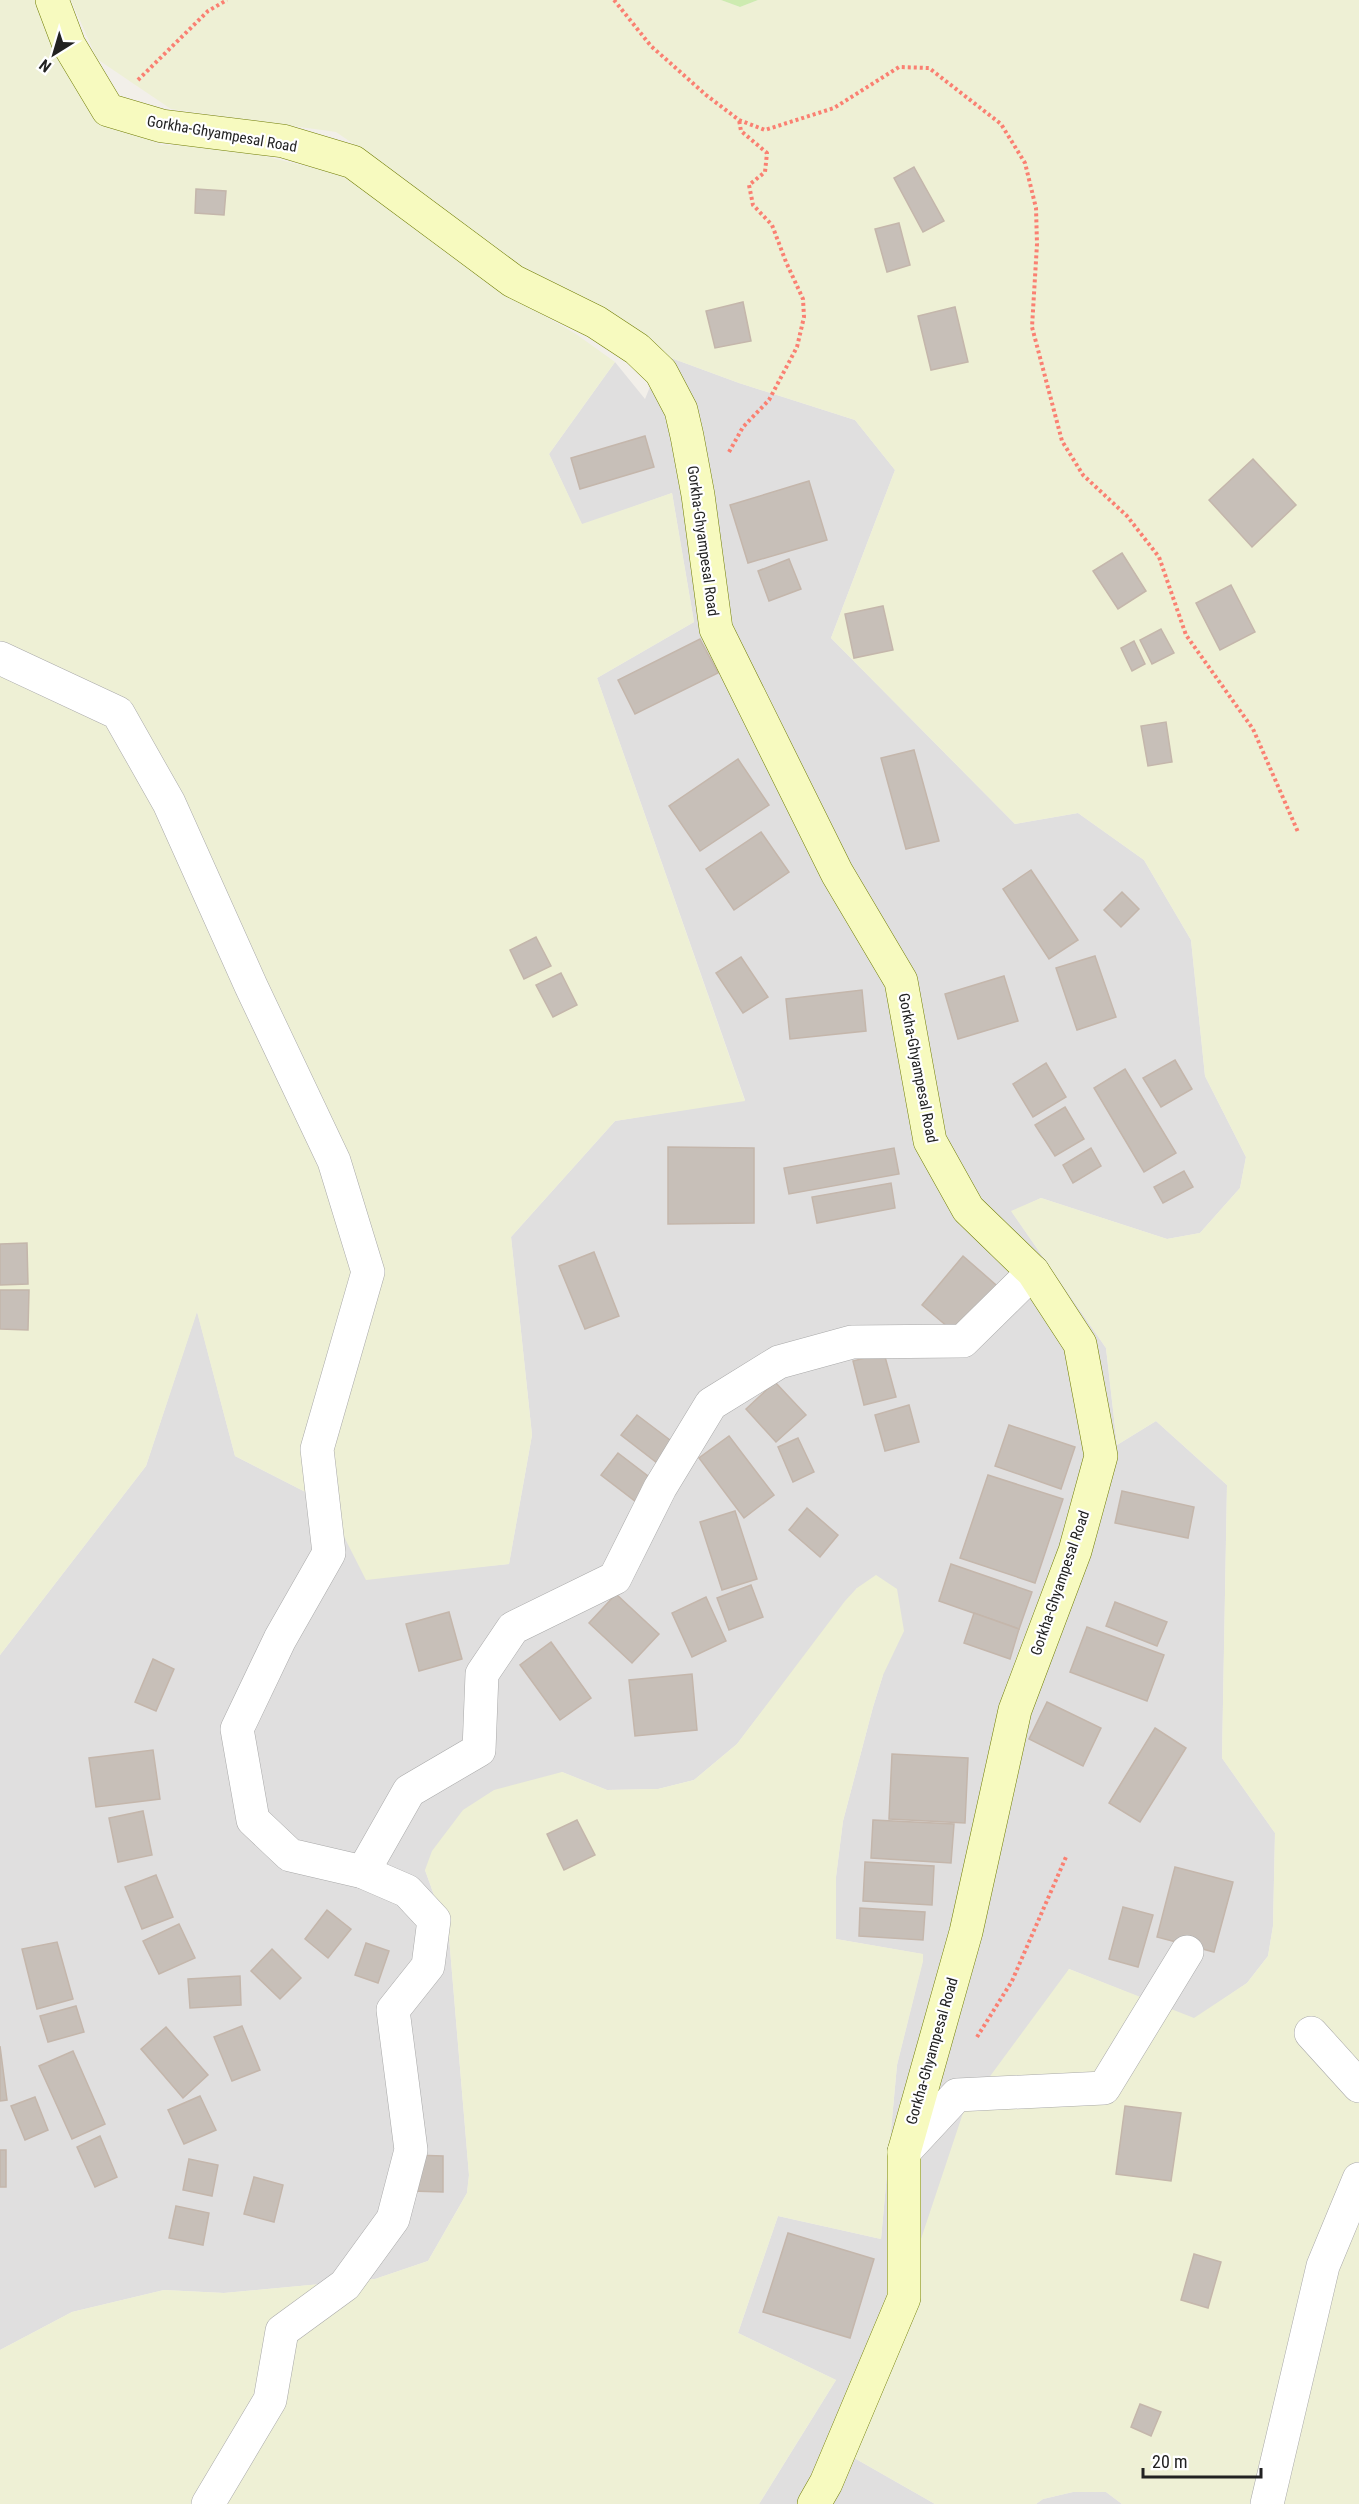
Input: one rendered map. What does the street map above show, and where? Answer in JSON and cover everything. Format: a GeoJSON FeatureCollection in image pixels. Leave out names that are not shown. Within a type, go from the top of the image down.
{"type":"FeatureCollection","features":[{"type":"Feature","properties":{"kind":"main road"},"geometry":{"type":"LineString","coordinates":[[52,0],[69,45],[108,110]]}},
{"type":"Feature","properties":{"kind":"main road","name":"Gorkha-Ghyampesal Road"},"geometry":{"type":"LineString","coordinates":[[108,110],[162,126],[283,141],[353,162],[513,281],[596,322],[637,349],[661,372],[681,410],[698,495],[716,629],[837,873],[901,981],[930,1141],[968,1209],[1033,1272],[1080,1344],[1101,1456],[1074,1551],[1015,1710],[966,1932],[904,2152],[903,2298],[826,2483],[814,2504]]}},
{"type":"Feature","properties":{"kind":"street"},"geometry":{"type":"LineString","coordinates":[[0,658],[118,713],[169,803],[251,986],[334,1161],[368,1272],[317,1449],[329,1552],[280,1639],[237,1729],[253,1820],[290,1855],[363,1872],[406,1891],[434,1920],[428,1966],[393,2010],[411,2150],[393,2219],[345,2285],[282,2331],[270,2400],[208,2504]]}},
{"type":"Feature","properties":{"kind":"street"},"geometry":{"type":"LineString","coordinates":[[363,1872],[409,1791],[479,1750],[482,1674],[513,1628],[615,1578],[660,1488],[711,1404],[779,1362],[852,1342],[963,1341],[1033,1272]]}},
{"type":"Feature","properties":{"kind":"street"},"geometry":{"type":"LineString","coordinates":[[904,2152],[957,2095],[1104,2088],[1187,1952]]}},
{"type":"Feature","properties":{"kind":"street"},"geometry":{"type":"LineString","coordinates":[[1311,2033],[1359,2086]]}},
{"type":"Feature","properties":{"kind":"street"},"geometry":{"type":"LineString","coordinates":[[1267,2504],[1323,2266],[1359,2180]]}},
{"type":"Feature","properties":{"kind":"path"},"geometry":{"type":"LineString","coordinates":[[108,110],[208,11],[227,0]]}},
{"type":"Feature","properties":{"kind":"path"},"geometry":{"type":"LineString","coordinates":[[614,0],[651,46],[706,95],[739,120],[765,130],[834,108],[898,67],[929,68],[1001,124],[1025,164],[1035,208],[1037,244],[1032,327],[1062,441],[1083,475],[1127,516],[1159,557],[1186,634],[1253,729],[1298,832]]}},
{"type":"Feature","properties":{"kind":"path"},"geometry":{"type":"LineString","coordinates":[[698,495],[714,482],[743,427],[769,400],[797,347],[804,317],[803,299],[772,225],[753,205],[749,185],[765,172],[767,153],[741,131],[739,120]]}},
{"type":"Feature","properties":{"kind":"path"},"geometry":{"type":"LineString","coordinates":[[974,2041],[1012,1981],[1066,1857]]}},
{"type":"Feature","properties":{"kind":"shaded area"},"geometry":{"type":"Polygon","coordinates":[[[663,355],[739,383],[855,420],[895,470],[831,638],[1015,824],[1078,813],[1144,860],[1191,940],[1205,1076],[1246,1157],[1240,1188],[1200,1233],[1167,1239],[1041,1198],[1012,1212],[1106,1348],[1117,1445],[1156,1421],[1227,1485],[1222,1758],[1275,1833],[1273,1926],[1268,1956],[1247,1983],[1194,2019],[1069,1969],[849,2455],[935,2504],[759,2504],[836,2380],[738,2333],[778,2216],[881,2239],[897,2065],[923,1960],[922,1954],[836,1939],[836,1877],[843,1821],[883,1675],[857,1588],[737,1744],[694,1780],[658,1789],[607,1790],[562,1772],[425,1870],[449,1937],[469,2175],[467,2193],[428,2261],[375,2279],[224,2293],[164,2290],[72,2312],[0,2350],[0,1655],[146,1466],[197,1311],[235,1456],[327,1503],[446,1570],[509,1564],[532,1435],[511,1237],[615,1121],[745,1100],[597,678],[694,622],[672,493],[582,525],[549,454],[615,362],[645,399],[663,355]]]}},
{"type":"Feature","properties":{"kind":"shaded area"},"geometry":{"type":"Polygon","coordinates":[[[1073,2492],[1106,2492],[1122,2504],[1036,2504],[1043,2499],[1073,2492]]]}},
{"type":"Feature","properties":{"kind":"green space"},"geometry":{"type":"Polygon","coordinates":[[[0,0],[40,0],[102,118],[161,145],[228,147],[345,176],[504,293],[576,334],[615,362],[549,454],[582,524],[672,493],[694,622],[597,678],[745,1101],[615,1121],[511,1237],[532,1435],[509,1564],[366,1580],[327,1503],[235,1456],[197,1312],[146,1466],[0,1655],[0,0]]]}},
{"type":"Feature","properties":{"kind":"green space"},"geometry":{"type":"Polygon","coordinates":[[[71,0],[721,0],[740,7],[758,0],[1359,0],[1359,2504],[1122,2504],[1106,2492],[1073,2492],[1043,2499],[1036,2504],[935,2504],[849,2455],[963,2113],[1069,1969],[1194,2018],[1247,1983],[1268,1956],[1273,1926],[1275,1833],[1222,1758],[1227,1485],[1156,1421],[1117,1445],[1106,1348],[1011,1211],[1041,1198],[1167,1239],[1200,1233],[1240,1188],[1246,1157],[1205,1076],[1191,940],[1144,860],[1078,813],[1015,824],[831,638],[895,470],[855,420],[739,383],[663,355],[474,238],[408,181],[336,132],[171,109],[97,59],[71,0]]]}},
{"type":"Feature","properties":{"kind":"green space"},"geometry":{"type":"Polygon","coordinates":[[[721,0],[758,0],[740,7],[721,0]]]}},
{"type":"Feature","properties":{"kind":"green space"},"geometry":{"type":"Polygon","coordinates":[[[876,1575],[897,1589],[904,1631],[883,1675],[843,1821],[836,1877],[836,1939],[923,1954],[923,1961],[897,2065],[881,2239],[778,2216],[738,2333],[836,2380],[759,2504],[0,2504],[0,2350],[72,2312],[164,2290],[224,2293],[375,2279],[428,2261],[467,2193],[469,2175],[449,1937],[425,1870],[432,1851],[463,1810],[494,1790],[562,1772],[607,1790],[658,1789],[694,1780],[737,1744],[845,1601],[857,1588],[876,1575]]]}},
{"type":"Feature","properties":{"kind":"building"},"geometry":{"type":"Polygon","coordinates":[[[914,167],[944,221],[923,232],[894,178],[914,167]]]}},
{"type":"Feature","properties":{"kind":"building"},"geometry":{"type":"Polygon","coordinates":[[[196,189],[226,191],[224,215],[195,213],[196,189]]]}},
{"type":"Feature","properties":{"kind":"building"},"geometry":{"type":"Polygon","coordinates":[[[899,223],[910,265],[887,272],[875,229],[899,223]]]}},
{"type":"Feature","properties":{"kind":"building"},"geometry":{"type":"Polygon","coordinates":[[[743,302],[751,341],[715,348],[706,311],[743,302]]]}},
{"type":"Feature","properties":{"kind":"building"},"geometry":{"type":"Polygon","coordinates":[[[955,307],[968,362],[931,370],[918,316],[955,307]]]}},
{"type":"Feature","properties":{"kind":"building"},"geometry":{"type":"Polygon","coordinates":[[[645,436],[654,467],[580,489],[571,458],[645,436]]]}},
{"type":"Feature","properties":{"kind":"building"},"geometry":{"type":"Polygon","coordinates":[[[1253,459],[1296,505],[1252,547],[1209,500],[1253,459]]]}},
{"type":"Feature","properties":{"kind":"building"},"geometry":{"type":"Polygon","coordinates":[[[809,481],[827,540],[748,563],[730,505],[809,481]]]}},
{"type":"Feature","properties":{"kind":"building"},"geometry":{"type":"Polygon","coordinates":[[[1122,553],[1146,591],[1118,609],[1093,571],[1122,553]]]}},
{"type":"Feature","properties":{"kind":"building"},"geometry":{"type":"Polygon","coordinates":[[[789,559],[801,589],[769,601],[758,571],[789,559]]]}},
{"type":"Feature","properties":{"kind":"building"},"geometry":{"type":"Polygon","coordinates":[[[1231,585],[1255,632],[1220,650],[1196,603],[1231,585]]]}},
{"type":"Feature","properties":{"kind":"building"},"geometry":{"type":"Polygon","coordinates":[[[883,606],[893,650],[854,658],[845,614],[883,606]]]}},
{"type":"Feature","properties":{"kind":"building"},"geometry":{"type":"Polygon","coordinates":[[[1161,629],[1174,653],[1152,664],[1140,640],[1161,629]]]}},
{"type":"Feature","properties":{"kind":"building"},"geometry":{"type":"Polygon","coordinates":[[[700,639],[718,673],[635,714],[618,680],[700,639]]]}},
{"type":"Feature","properties":{"kind":"building"},"geometry":{"type":"Polygon","coordinates":[[[1134,641],[1145,664],[1132,671],[1121,648],[1134,641]]]}},
{"type":"Feature","properties":{"kind":"building"},"geometry":{"type":"Polygon","coordinates":[[[1166,722],[1172,762],[1148,766],[1141,726],[1166,722]]]}},
{"type":"Feature","properties":{"kind":"building"},"geometry":{"type":"Polygon","coordinates":[[[914,750],[939,841],[906,849],[881,758],[914,750]]]}},
{"type":"Feature","properties":{"kind":"building"},"geometry":{"type":"Polygon","coordinates":[[[738,759],[769,805],[700,851],[669,806],[738,759]]]}},
{"type":"Feature","properties":{"kind":"building"},"geometry":{"type":"Polygon","coordinates":[[[761,832],[789,872],[734,910],[706,869],[761,832]]]}},
{"type":"Feature","properties":{"kind":"building"},"geometry":{"type":"Polygon","coordinates":[[[1031,870],[1078,940],[1049,959],[1003,889],[1031,870]]]}},
{"type":"Feature","properties":{"kind":"building"},"geometry":{"type":"Polygon","coordinates":[[[1122,892],[1139,909],[1121,927],[1104,910],[1122,892]]]}},
{"type":"Feature","properties":{"kind":"building"},"geometry":{"type":"Polygon","coordinates":[[[536,937],[551,966],[524,979],[510,950],[536,937]]]}},
{"type":"Feature","properties":{"kind":"building"},"geometry":{"type":"Polygon","coordinates":[[[1095,956],[1116,1017],[1077,1030],[1056,968],[1095,956]]]}},
{"type":"Feature","properties":{"kind":"building"},"geometry":{"type":"Polygon","coordinates":[[[741,957],[768,997],[743,1013],[716,973],[741,957]]]}},
{"type":"Feature","properties":{"kind":"building"},"geometry":{"type":"Polygon","coordinates":[[[561,973],[577,1005],[553,1017],[536,985],[561,973]]]}},
{"type":"Feature","properties":{"kind":"building"},"geometry":{"type":"Polygon","coordinates":[[[1004,976],[1018,1021],[958,1039],[945,994],[1004,976]]]}},
{"type":"Feature","properties":{"kind":"building"},"geometry":{"type":"Polygon","coordinates":[[[862,990],[866,1031],[790,1039],[786,999],[862,990]]]}},
{"type":"Feature","properties":{"kind":"building"},"geometry":{"type":"Polygon","coordinates":[[[1175,1060],[1192,1089],[1161,1107],[1143,1078],[1175,1060]]]}},
{"type":"Feature","properties":{"kind":"building"},"geometry":{"type":"Polygon","coordinates":[[[1046,1063],[1066,1097],[1033,1117],[1013,1084],[1046,1063]]]}},
{"type":"Feature","properties":{"kind":"building"},"geometry":{"type":"Polygon","coordinates":[[[1125,1069],[1176,1153],[1144,1172],[1094,1088],[1125,1069]]]}},
{"type":"Feature","properties":{"kind":"building"},"geometry":{"type":"Polygon","coordinates":[[[1065,1107],[1084,1139],[1055,1156],[1035,1125],[1065,1107]]]}},
{"type":"Feature","properties":{"kind":"building"},"geometry":{"type":"Polygon","coordinates":[[[668,1147],[754,1148],[754,1223],[668,1224],[668,1147]]]}},
{"type":"Feature","properties":{"kind":"building"},"geometry":{"type":"Polygon","coordinates":[[[894,1148],[899,1174],[789,1194],[784,1168],[894,1148]]]}},
{"type":"Feature","properties":{"kind":"building"},"geometry":{"type":"Polygon","coordinates":[[[1091,1148],[1101,1166],[1073,1183],[1063,1165],[1091,1148]]]}},
{"type":"Feature","properties":{"kind":"building"},"geometry":{"type":"Polygon","coordinates":[[[1184,1171],[1193,1187],[1163,1203],[1154,1187],[1184,1171]]]}},
{"type":"Feature","properties":{"kind":"building"},"geometry":{"type":"Polygon","coordinates":[[[891,1183],[895,1208],[817,1223],[812,1197],[891,1183]]]}},
{"type":"Feature","properties":{"kind":"building"},"geometry":{"type":"Polygon","coordinates":[[[27,1243],[28,1284],[0,1285],[0,1244],[27,1243]]]}},
{"type":"Feature","properties":{"kind":"building"},"geometry":{"type":"Polygon","coordinates":[[[594,1252],[619,1316],[585,1329],[559,1266],[594,1252]]]}},
{"type":"Feature","properties":{"kind":"building"},"geometry":{"type":"Polygon","coordinates":[[[963,1256],[1003,1291],[962,1339],[922,1305],[963,1256]]]}},
{"type":"Feature","properties":{"kind":"building"},"geometry":{"type":"Polygon","coordinates":[[[0,1290],[29,1290],[28,1330],[0,1329],[0,1290]]]}},
{"type":"Feature","properties":{"kind":"building"},"geometry":{"type":"Polygon","coordinates":[[[884,1353],[896,1397],[864,1405],[853,1361],[884,1353]]]}},
{"type":"Feature","properties":{"kind":"building"},"geometry":{"type":"Polygon","coordinates":[[[775,1382],[806,1415],[776,1442],[746,1409],[775,1382]]]}},
{"type":"Feature","properties":{"kind":"building"},"geometry":{"type":"Polygon","coordinates":[[[909,1405],[919,1442],[885,1451],[875,1415],[909,1405]]]}},
{"type":"Feature","properties":{"kind":"building"},"geometry":{"type":"Polygon","coordinates":[[[637,1415],[678,1446],[661,1466],[621,1435],[637,1415]]]}},
{"type":"Feature","properties":{"kind":"building"},"geometry":{"type":"Polygon","coordinates":[[[1009,1425],[1075,1447],[1061,1489],[995,1466],[1009,1425]]]}},
{"type":"Feature","properties":{"kind":"building"},"geometry":{"type":"Polygon","coordinates":[[[729,1436],[774,1495],[744,1518],[699,1458],[729,1436]]]}},
{"type":"Feature","properties":{"kind":"building"},"geometry":{"type":"Polygon","coordinates":[[[798,1438],[814,1472],[793,1482],[778,1447],[798,1438]]]}},
{"type":"Feature","properties":{"kind":"building"},"geometry":{"type":"Polygon","coordinates":[[[618,1453],[657,1483],[640,1505],[601,1475],[618,1453]]]}},
{"type":"Feature","properties":{"kind":"building"},"geometry":{"type":"Polygon","coordinates":[[[988,1475],[1063,1499],[1035,1583],[960,1558],[988,1475]]]}},
{"type":"Feature","properties":{"kind":"building"},"geometry":{"type":"Polygon","coordinates":[[[1122,1491],[1194,1507],[1188,1538],[1115,1523],[1122,1491]]]}},
{"type":"Feature","properties":{"kind":"building"},"geometry":{"type":"Polygon","coordinates":[[[807,1508],[838,1535],[820,1557],[789,1530],[807,1508]]]}},
{"type":"Feature","properties":{"kind":"building"},"geometry":{"type":"Polygon","coordinates":[[[735,1511],[757,1579],[722,1590],[700,1522],[735,1511]]]}},
{"type":"Feature","properties":{"kind":"building"},"geometry":{"type":"Polygon","coordinates":[[[951,1564],[1032,1592],[1019,1629],[939,1601],[951,1564]]]}},
{"type":"Feature","properties":{"kind":"building"},"geometry":{"type":"Polygon","coordinates":[[[751,1585],[763,1617],[729,1630],[717,1598],[751,1585]]]}},
{"type":"Feature","properties":{"kind":"building"},"geometry":{"type":"Polygon","coordinates":[[[616,1594],[659,1634],[632,1663],[589,1623],[616,1594]]]}},
{"type":"Feature","properties":{"kind":"building"},"geometry":{"type":"Polygon","coordinates":[[[706,1597],[726,1641],[692,1657],[672,1613],[706,1597]]]}},
{"type":"Feature","properties":{"kind":"building"},"geometry":{"type":"Polygon","coordinates":[[[1115,1602],[1167,1622],[1157,1646],[1106,1626],[1115,1602]]]}},
{"type":"Feature","properties":{"kind":"building"},"geometry":{"type":"Polygon","coordinates":[[[449,1612],[462,1659],[419,1671],[406,1624],[449,1612]]]}},
{"type":"Feature","properties":{"kind":"building"},"geometry":{"type":"Polygon","coordinates":[[[974,1613],[1019,1629],[1010,1659],[964,1643],[974,1613]]]}},
{"type":"Feature","properties":{"kind":"building"},"geometry":{"type":"Polygon","coordinates":[[[1087,1627],[1164,1655],[1147,1701],[1070,1672],[1087,1627]]]}},
{"type":"Feature","properties":{"kind":"building"},"geometry":{"type":"Polygon","coordinates":[[[551,1642],[591,1698],[560,1720],[520,1665],[551,1642]]]}},
{"type":"Feature","properties":{"kind":"building"},"geometry":{"type":"Polygon","coordinates":[[[153,1659],[174,1669],[156,1711],[135,1702],[153,1659]]]}},
{"type":"Feature","properties":{"kind":"building"},"geometry":{"type":"Polygon","coordinates":[[[692,1674],[697,1730],[635,1736],[629,1680],[692,1674]]]}},
{"type":"Feature","properties":{"kind":"building"},"geometry":{"type":"Polygon","coordinates":[[[1047,1702],[1101,1728],[1083,1766],[1029,1739],[1047,1702]]]}},
{"type":"Feature","properties":{"kind":"building"},"geometry":{"type":"Polygon","coordinates":[[[1155,1728],[1186,1748],[1140,1822],[1109,1803],[1155,1728]]]}},
{"type":"Feature","properties":{"kind":"building"},"geometry":{"type":"Polygon","coordinates":[[[153,1750],[160,1799],[96,1807],[89,1758],[153,1750]]]}},
{"type":"Feature","properties":{"kind":"building"},"geometry":{"type":"Polygon","coordinates":[[[892,1754],[968,1758],[965,1823],[889,1819],[892,1754]]]}},
{"type":"Feature","properties":{"kind":"building"},"geometry":{"type":"Polygon","coordinates":[[[143,1811],[152,1855],[118,1862],[109,1818],[143,1811]]]}},
{"type":"Feature","properties":{"kind":"building"},"geometry":{"type":"Polygon","coordinates":[[[577,1820],[595,1855],[564,1870],[547,1834],[577,1820]]]}},
{"type":"Feature","properties":{"kind":"building"},"geometry":{"type":"Polygon","coordinates":[[[873,1820],[954,1824],[951,1863],[871,1858],[873,1820]]]}},
{"type":"Feature","properties":{"kind":"building"},"geometry":{"type":"Polygon","coordinates":[[[865,1862],[934,1866],[932,1905],[863,1901],[865,1862]]]}},
{"type":"Feature","properties":{"kind":"building"},"geometry":{"type":"Polygon","coordinates":[[[1175,1867],[1233,1882],[1214,1952],[1157,1937],[1175,1867]]]}},
{"type":"Feature","properties":{"kind":"building"},"geometry":{"type":"Polygon","coordinates":[[[156,1875],[173,1917],[142,1929],[125,1887],[156,1875]]]}},
{"type":"Feature","properties":{"kind":"building"},"geometry":{"type":"Polygon","coordinates":[[[1123,1907],[1153,1915],[1138,1967],[1109,1959],[1123,1907]]]}},
{"type":"Feature","properties":{"kind":"building"},"geometry":{"type":"Polygon","coordinates":[[[860,1908],[925,1912],[923,1940],[859,1936],[860,1908]]]}},
{"type":"Feature","properties":{"kind":"building"},"geometry":{"type":"Polygon","coordinates":[[[327,1910],[351,1929],[328,1958],[305,1939],[327,1910]]]}},
{"type":"Feature","properties":{"kind":"building"},"geometry":{"type":"Polygon","coordinates":[[[179,1924],[195,1958],[159,1974],[143,1941],[179,1924]]]}},
{"type":"Feature","properties":{"kind":"building"},"geometry":{"type":"Polygon","coordinates":[[[57,1942],[73,1999],[37,2009],[22,1949],[57,1942]]]}},
{"type":"Feature","properties":{"kind":"building"},"geometry":{"type":"Polygon","coordinates":[[[366,1943],[389,1951],[378,1983],[355,1975],[366,1943]]]}},
{"type":"Feature","properties":{"kind":"building"},"geometry":{"type":"Polygon","coordinates":[[[272,1949],[301,1978],[280,1999],[251,1971],[272,1949]]]}},
{"type":"Feature","properties":{"kind":"building"},"geometry":{"type":"Polygon","coordinates":[[[240,1976],[241,2005],[190,2008],[188,1979],[240,1976]]]}},
{"type":"Feature","properties":{"kind":"building"},"geometry":{"type":"Polygon","coordinates":[[[76,2006],[84,2032],[48,2042],[40,2016],[76,2006]]]}},
{"type":"Feature","properties":{"kind":"building"},"geometry":{"type":"Polygon","coordinates":[[[242,2026],[260,2070],[232,2081],[214,2037],[242,2026]]]}},
{"type":"Feature","properties":{"kind":"building"},"geometry":{"type":"Polygon","coordinates":[[[166,2027],[208,2075],[183,2098],[141,2049],[166,2027]]]}},
{"type":"Feature","properties":{"kind":"building"},"geometry":{"type":"Polygon","coordinates":[[[0,2046],[7,2100],[0,2101],[0,2046]]]}},
{"type":"Feature","properties":{"kind":"building"},"geometry":{"type":"Polygon","coordinates":[[[73,2051],[105,2124],[72,2139],[39,2066],[73,2051]]]}},
{"type":"Feature","properties":{"kind":"building"},"geometry":{"type":"Polygon","coordinates":[[[200,2096],[216,2130],[184,2144],[168,2110],[200,2096]]]}},
{"type":"Feature","properties":{"kind":"building"},"geometry":{"type":"Polygon","coordinates":[[[35,2097],[48,2130],[25,2140],[11,2106],[35,2097]]]}},
{"type":"Feature","properties":{"kind":"building"},"geometry":{"type":"Polygon","coordinates":[[[1125,2106],[1181,2113],[1171,2181],[1116,2174],[1125,2106]]]}},
{"type":"Feature","properties":{"kind":"building"},"geometry":{"type":"Polygon","coordinates":[[[100,2136],[117,2177],[95,2187],[77,2147],[100,2136]]]}},
{"type":"Feature","properties":{"kind":"building"},"geometry":{"type":"Polygon","coordinates":[[[0,2150],[6,2150],[6,2187],[0,2187],[0,2150]]]}},
{"type":"Feature","properties":{"kind":"building"},"geometry":{"type":"Polygon","coordinates":[[[412,2155],[443,2156],[443,2192],[411,2191],[412,2155]]]}},
{"type":"Feature","properties":{"kind":"building"},"geometry":{"type":"Polygon","coordinates":[[[189,2159],[218,2165],[212,2196],[183,2190],[189,2159]]]}},
{"type":"Feature","properties":{"kind":"building"},"geometry":{"type":"Polygon","coordinates":[[[254,2177],[283,2185],[274,2222],[244,2214],[254,2177]]]}},
{"type":"Feature","properties":{"kind":"building"},"geometry":{"type":"Polygon","coordinates":[[[176,2206],[209,2213],[203,2245],[169,2238],[176,2206]]]}},
{"type":"Feature","properties":{"kind":"building"},"geometry":{"type":"Polygon","coordinates":[[[788,2233],[874,2259],[850,2338],[763,2312],[788,2233]]]}},
{"type":"Feature","properties":{"kind":"building"},"geometry":{"type":"Polygon","coordinates":[[[1194,2254],[1221,2262],[1208,2308],[1181,2300],[1194,2254]]]}},
{"type":"Feature","properties":{"kind":"building"},"geometry":{"type":"Polygon","coordinates":[[[1140,2404],[1161,2412],[1151,2436],[1131,2427],[1140,2404]]]}}]}
